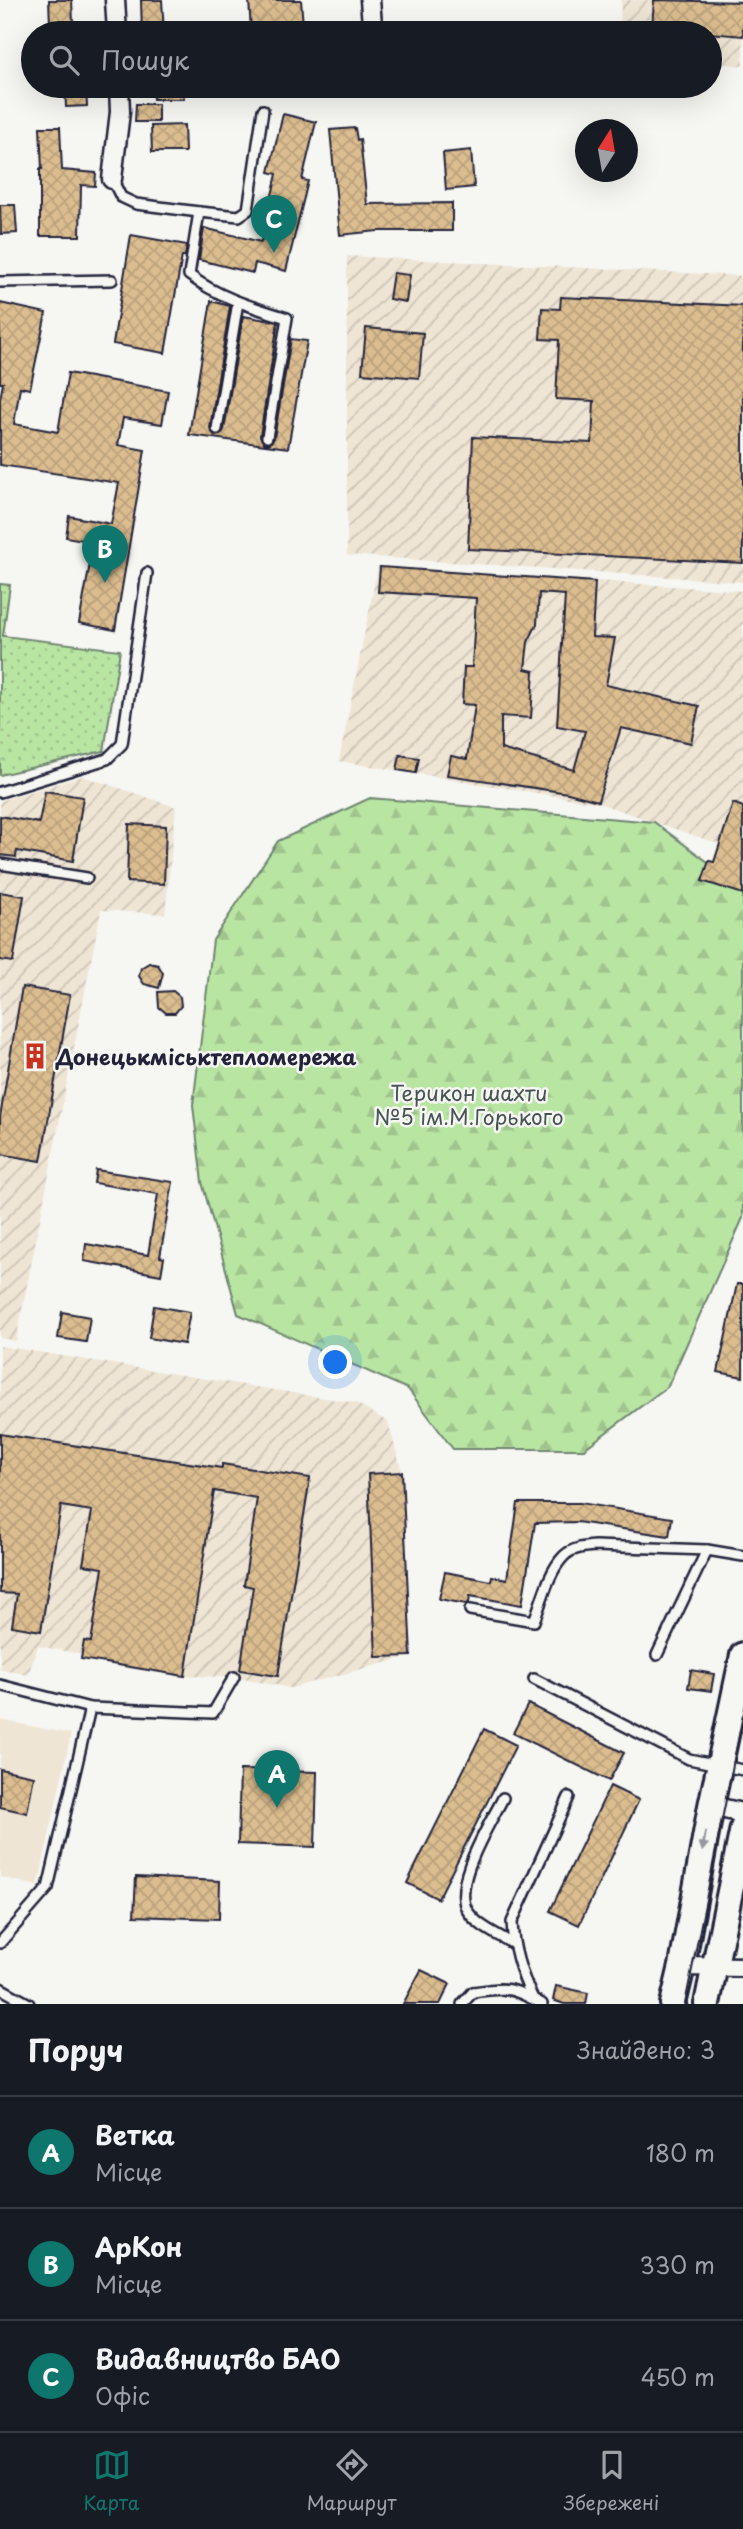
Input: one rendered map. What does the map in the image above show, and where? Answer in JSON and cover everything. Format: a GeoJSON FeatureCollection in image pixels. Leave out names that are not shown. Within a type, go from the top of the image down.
{"type":"FeatureCollection","features":[{"type":"Feature","properties":{"kind":"main road"},"geometry":{"type":"LineString","coordinates":[[673,2004],[711,1806],[732,1768],[743,1655]]}},
{"type":"Feature","properties":{"kind":"main road"},"geometry":{"type":"LineString","coordinates":[[707,2004],[743,1828]]}},
{"type":"Feature","properties":{"kind":"street"},"geometry":{"type":"LineString","coordinates":[[115,0],[116,21]]}},
{"type":"Feature","properties":{"kind":"street"},"geometry":{"type":"LineString","coordinates":[[370,0],[372,21]]}},
{"type":"Feature","properties":{"kind":"street"},"geometry":{"type":"LineString","coordinates":[[112,179],[119,98]]}},
{"type":"Feature","properties":{"kind":"street"},"geometry":{"type":"LineString","coordinates":[[711,1806],[743,1813]]}},
{"type":"Feature","properties":{"kind":"street"},"geometry":{"type":"LineString","coordinates":[[682,1966],[743,1967]]}},
{"type":"Feature","properties":{"kind":"lane"},"geometry":{"type":"LineString","coordinates":[[112,179],[121,197],[136,204],[239,216],[248,210],[263,110]]}},
{"type":"Feature","properties":{"kind":"lane"},"geometry":{"type":"LineString","coordinates":[[199,212],[189,275],[204,287],[238,302],[287,317],[267,437]]}},
{"type":"Feature","properties":{"kind":"lane"},"geometry":{"type":"LineString","coordinates":[[0,282],[112,280]]}},
{"type":"Feature","properties":{"kind":"lane"},"geometry":{"type":"LineString","coordinates":[[217,429],[238,302]]}},
{"type":"Feature","properties":{"kind":"lane"},"geometry":{"type":"LineString","coordinates":[[0,792],[107,760],[122,744],[147,573]]}},
{"type":"Feature","properties":{"kind":"lane"},"geometry":{"type":"LineString","coordinates":[[0,864],[87,878]]}},
{"type":"Feature","properties":{"kind":"lane"},"geometry":{"type":"LineString","coordinates":[[470,1610],[534,1621],[554,1571],[564,1556],[579,1548],[595,1546],[707,1550],[743,1556]]}},
{"type":"Feature","properties":{"kind":"lane"},"geometry":{"type":"LineString","coordinates":[[657,1656],[707,1550]]}},
{"type":"Feature","properties":{"kind":"lane"},"geometry":{"type":"LineString","coordinates":[[0,1685],[90,1709],[213,1713],[234,1677]]}},
{"type":"Feature","properties":{"kind":"lane"},"geometry":{"type":"LineString","coordinates":[[534,1679],[689,1759],[732,1768]]}},
{"type":"Feature","properties":{"kind":"lane"},"geometry":{"type":"LineString","coordinates":[[0,1942],[48,1888],[90,1709]]}},
{"type":"Feature","properties":{"kind":"lane"},"geometry":{"type":"LineString","coordinates":[[537,2002],[522,1977],[513,1944],[512,1922],[569,1797]]}},
{"type":"Feature","properties":{"kind":"lane"},"geometry":{"type":"LineString","coordinates":[[503,1798],[465,1876],[463,1893],[468,1912],[485,1927],[513,1944]]}},
{"type":"Feature","properties":{"kind":"lane"},"geometry":{"type":"LineString","coordinates":[[0,1988],[29,2004]]}},
{"type":"Feature","properties":{"kind":"lane"},"geometry":{"type":"LineString","coordinates":[[462,2004],[472,1992],[493,1989],[515,1989],[537,2002]]}},
{"type":"Feature","properties":{"kind":"shaded area"},"geometry":{"type":"Polygon","coordinates":[[[621,0],[743,0],[743,66],[722,63],[722,21],[620,21],[621,0]]]}},
{"type":"Feature","properties":{"kind":"shaded area"},"geometry":{"type":"Polygon","coordinates":[[[347,256],[743,276],[743,582],[347,555],[347,256]]]}},
{"type":"Feature","properties":{"kind":"shaded area"},"geometry":{"type":"Polygon","coordinates":[[[378,566],[743,591],[743,852],[598,803],[339,761],[378,566]]]}},
{"type":"Feature","properties":{"kind":"shaded area"},"geometry":{"type":"Polygon","coordinates":[[[83,776],[176,807],[165,914],[101,910],[16,1341],[0,1338],[0,801],[83,776]]]}},
{"type":"Feature","properties":{"kind":"shaded area"},"geometry":{"type":"Polygon","coordinates":[[[0,1346],[356,1403],[388,1422],[402,1472],[411,1656],[290,1688],[234,1677],[185,1676],[81,1659],[81,1654],[38,1646],[28,1675],[0,1669],[0,1346]]]}},
{"type":"Feature","properties":{"kind":"shaded area"},"geometry":{"type":"Polygon","coordinates":[[[0,1720],[71,1734],[38,1886],[0,1877],[0,1720]]]}},
{"type":"Feature","properties":{"kind":"green space"},"geometry":{"type":"Polygon","coordinates":[[[0,584],[10,585],[3,636],[120,650],[104,751],[0,775],[0,584]]]}},
{"type":"Feature","properties":{"kind":"green space","name":"Терикон шахти №5 ім.М.Горького"},"geometry":{"type":"Polygon","coordinates":[[[370,798],[654,822],[743,888],[743,1218],[668,1386],[584,1449],[453,1449],[408,1389],[238,1314],[202,1182],[193,1105],[213,940],[278,841],[370,798]]]}},
{"type":"Feature","properties":{"kind":"building"},"geometry":{"type":"Polygon","coordinates":[[[49,0],[72,0],[73,21],[50,21],[49,0]]]}},
{"type":"Feature","properties":{"kind":"building"},"geometry":{"type":"Polygon","coordinates":[[[141,0],[162,0],[163,21],[142,21],[141,0]]]}},
{"type":"Feature","properties":{"kind":"building"},"geometry":{"type":"Polygon","coordinates":[[[249,0],[301,0],[303,21],[250,21],[249,0]]]}},
{"type":"Feature","properties":{"kind":"building"},"geometry":{"type":"Polygon","coordinates":[[[654,0],[743,2],[743,36],[722,34],[722,21],[652,21],[654,0]]]}},
{"type":"Feature","properties":{"kind":"building"},"geometry":{"type":"Polygon","coordinates":[[[66,98],[87,98],[87,106],[66,107],[66,98]]]}},
{"type":"Feature","properties":{"kind":"building"},"geometry":{"type":"Polygon","coordinates":[[[153,98],[184,99],[153,99],[153,98]]]}},
{"type":"Feature","properties":{"kind":"building"},"geometry":{"type":"Polygon","coordinates":[[[136,104],[158,104],[158,122],[135,122],[136,104]]]}},
{"type":"Feature","properties":{"kind":"building"},"geometry":{"type":"Polygon","coordinates":[[[283,114],[316,122],[302,180],[308,181],[286,271],[255,263],[253,273],[199,260],[204,228],[261,242],[277,174],[269,172],[283,114]]]}},
{"type":"Feature","properties":{"kind":"building"},"geometry":{"type":"Polygon","coordinates":[[[184,125],[185,152],[152,152],[151,126],[184,125]]]}},
{"type":"Feature","properties":{"kind":"building"},"geometry":{"type":"Polygon","coordinates":[[[40,127],[60,127],[62,170],[96,173],[95,186],[81,185],[80,236],[40,236],[40,127]]]}},
{"type":"Feature","properties":{"kind":"building"},"geometry":{"type":"Polygon","coordinates":[[[355,128],[357,140],[360,139],[367,204],[452,203],[452,231],[378,231],[340,235],[330,130],[355,128]]]}},
{"type":"Feature","properties":{"kind":"building"},"geometry":{"type":"Polygon","coordinates":[[[471,150],[474,187],[446,190],[443,153],[471,150]]]}},
{"type":"Feature","properties":{"kind":"building"},"geometry":{"type":"Polygon","coordinates":[[[0,205],[15,205],[17,233],[1,234],[0,205]]]}},
{"type":"Feature","properties":{"kind":"building"},"geometry":{"type":"Polygon","coordinates":[[[131,235],[187,245],[185,256],[182,256],[165,353],[113,344],[131,235]]]}},
{"type":"Feature","properties":{"kind":"building"},"geometry":{"type":"Polygon","coordinates":[[[393,273],[410,275],[406,302],[389,299],[393,273]]]}},
{"type":"Feature","properties":{"kind":"building"},"geometry":{"type":"Polygon","coordinates":[[[561,297],[743,306],[743,563],[468,549],[473,437],[592,443],[594,401],[556,399],[559,340],[540,339],[542,308],[560,309],[561,297]]]}},
{"type":"Feature","properties":{"kind":"building"},"geometry":{"type":"Polygon","coordinates":[[[211,301],[230,306],[210,428],[215,436],[224,430],[243,316],[278,322],[260,436],[265,444],[274,438],[291,339],[307,341],[288,448],[189,435],[211,301]]]}},
{"type":"Feature","properties":{"kind":"building"},"geometry":{"type":"Polygon","coordinates":[[[0,303],[46,313],[30,389],[20,387],[14,424],[58,432],[68,373],[168,391],[162,424],[123,418],[118,445],[145,450],[115,630],[79,623],[94,542],[66,537],[69,516],[111,524],[119,483],[0,465],[0,399],[3,383],[0,383],[0,303]]]}},
{"type":"Feature","properties":{"kind":"building"},"geometry":{"type":"Polygon","coordinates":[[[366,328],[423,333],[419,378],[362,373],[366,328]]]}},
{"type":"Feature","properties":{"kind":"building"},"geometry":{"type":"Polygon","coordinates":[[[380,567],[595,582],[592,637],[615,638],[606,685],[699,706],[691,743],[621,728],[598,801],[568,793],[447,775],[451,756],[467,759],[475,705],[462,704],[464,667],[472,667],[476,598],[378,592],[380,567]],[[539,593],[537,624],[528,642],[525,669],[534,671],[531,718],[501,716],[501,749],[574,770],[585,731],[557,726],[565,595],[539,593]]]}},
{"type":"Feature","properties":{"kind":"building"},"geometry":{"type":"Polygon","coordinates":[[[400,755],[419,758],[416,773],[397,770],[400,755]]]}},
{"type":"Feature","properties":{"kind":"building"},"geometry":{"type":"Polygon","coordinates":[[[45,791],[83,797],[73,861],[17,851],[16,857],[0,855],[0,816],[39,823],[45,791]]]}},
{"type":"Feature","properties":{"kind":"building"},"geometry":{"type":"Polygon","coordinates":[[[733,803],[743,807],[743,894],[702,881],[709,861],[714,862],[733,803]]]}},
{"type":"Feature","properties":{"kind":"building"},"geometry":{"type":"Polygon","coordinates":[[[129,824],[166,826],[164,884],[127,882],[129,824]]]}},
{"type":"Feature","properties":{"kind":"building"},"geometry":{"type":"Polygon","coordinates":[[[0,892],[24,896],[13,962],[0,960],[0,892]]]}},
{"type":"Feature","properties":{"kind":"building"},"geometry":{"type":"Polygon","coordinates":[[[149,963],[158,965],[163,973],[159,988],[144,984],[139,976],[141,968],[149,963]]]}},
{"type":"Feature","properties":{"kind":"building","name":"Донецькміськтепломережа"},"geometry":{"type":"Polygon","coordinates":[[[22,987],[70,995],[41,1161],[0,1154],[0,1117],[22,987]]]}},
{"type":"Feature","properties":{"kind":"building"},"geometry":{"type":"Polygon","coordinates":[[[173,991],[180,997],[181,1006],[175,1013],[166,1013],[159,1007],[158,992],[173,991]]]}},
{"type":"Feature","properties":{"kind":"building"},"geometry":{"type":"Polygon","coordinates":[[[96,1170],[173,1182],[160,1257],[164,1258],[161,1275],[84,1261],[86,1244],[148,1255],[158,1194],[94,1183],[96,1170]]]}},
{"type":"Feature","properties":{"kind":"building"},"geometry":{"type":"Polygon","coordinates":[[[737,1284],[743,1284],[743,1377],[718,1372],[737,1284]]]}},
{"type":"Feature","properties":{"kind":"building"},"geometry":{"type":"Polygon","coordinates":[[[154,1306],[190,1312],[184,1344],[149,1338],[154,1306]]]}},
{"type":"Feature","properties":{"kind":"building"},"geometry":{"type":"Polygon","coordinates":[[[62,1312],[90,1317],[86,1342],[58,1338],[62,1312]]]}},
{"type":"Feature","properties":{"kind":"building"},"geometry":{"type":"Polygon","coordinates":[[[0,1434],[222,1468],[222,1464],[310,1478],[278,1676],[240,1670],[253,1587],[244,1585],[257,1498],[214,1491],[185,1676],[81,1659],[84,1641],[91,1642],[103,1568],[83,1565],[92,1511],[61,1506],[41,1631],[12,1626],[17,1594],[0,1593],[0,1434]]]}},
{"type":"Feature","properties":{"kind":"building"},"geometry":{"type":"Polygon","coordinates":[[[402,1472],[411,1656],[376,1657],[368,1474],[402,1472]]]}},
{"type":"Feature","properties":{"kind":"building"},"geometry":{"type":"Polygon","coordinates":[[[518,1503],[580,1503],[672,1518],[669,1536],[577,1522],[535,1523],[522,1605],[470,1596],[469,1603],[466,1604],[439,1599],[445,1572],[491,1581],[492,1576],[507,1579],[518,1503]]]}},
{"type":"Feature","properties":{"kind":"building"},"geometry":{"type":"Polygon","coordinates":[[[691,1670],[714,1674],[711,1691],[688,1688],[691,1670]]]}},
{"type":"Feature","properties":{"kind":"building"},"geometry":{"type":"Polygon","coordinates":[[[528,1704],[624,1753],[609,1781],[513,1733],[528,1704]]]}},
{"type":"Feature","properties":{"kind":"building"},"geometry":{"type":"Polygon","coordinates":[[[484,1729],[516,1745],[438,1899],[407,1883],[484,1729]]]}},
{"type":"Feature","properties":{"kind":"building"},"geometry":{"type":"Polygon","coordinates":[[[0,1769],[34,1776],[27,1813],[0,1807],[0,1769]]]}},
{"type":"Feature","properties":{"kind":"building"},"geometry":{"type":"Polygon","coordinates":[[[240,1770],[317,1772],[315,1847],[238,1844],[240,1770]]]}},
{"type":"Feature","properties":{"kind":"building"},"geometry":{"type":"Polygon","coordinates":[[[610,1786],[639,1800],[579,1925],[550,1911],[610,1786]]]}},
{"type":"Feature","properties":{"kind":"building"},"geometry":{"type":"Polygon","coordinates":[[[136,1877],[220,1881],[219,1919],[134,1916],[136,1877]]]}},
{"type":"Feature","properties":{"kind":"building"},"geometry":{"type":"Polygon","coordinates":[[[421,1970],[450,1984],[440,2004],[403,2004],[421,1970]]]}},
{"type":"Feature","properties":{"kind":"building"},"geometry":{"type":"Polygon","coordinates":[[[556,1986],[588,1993],[586,2004],[564,2004],[553,2000],[556,1986]]]}},
{"type":"Feature","properties":{"kind":"tram line"},"geometry":{"type":"LineString","coordinates":[[685,2004],[743,1715]]}},
{"type":"Feature","properties":{"kind":"place","name":"Видавництво БАО"},"geometry":{"type":"Point","coordinates":[274,253]}},
{"type":"Feature","properties":{"kind":"place","name":"АрКон"},"geometry":{"type":"Point","coordinates":[105,583]}},
{"type":"Feature","properties":{"kind":"place","name":"Донецькміськтепломережа"},"geometry":{"type":"Point","coordinates":[35,1056]}},
{"type":"Feature","properties":{"kind":"place","name":"Ветка"},"geometry":{"type":"Point","coordinates":[277,1808]}}]}
